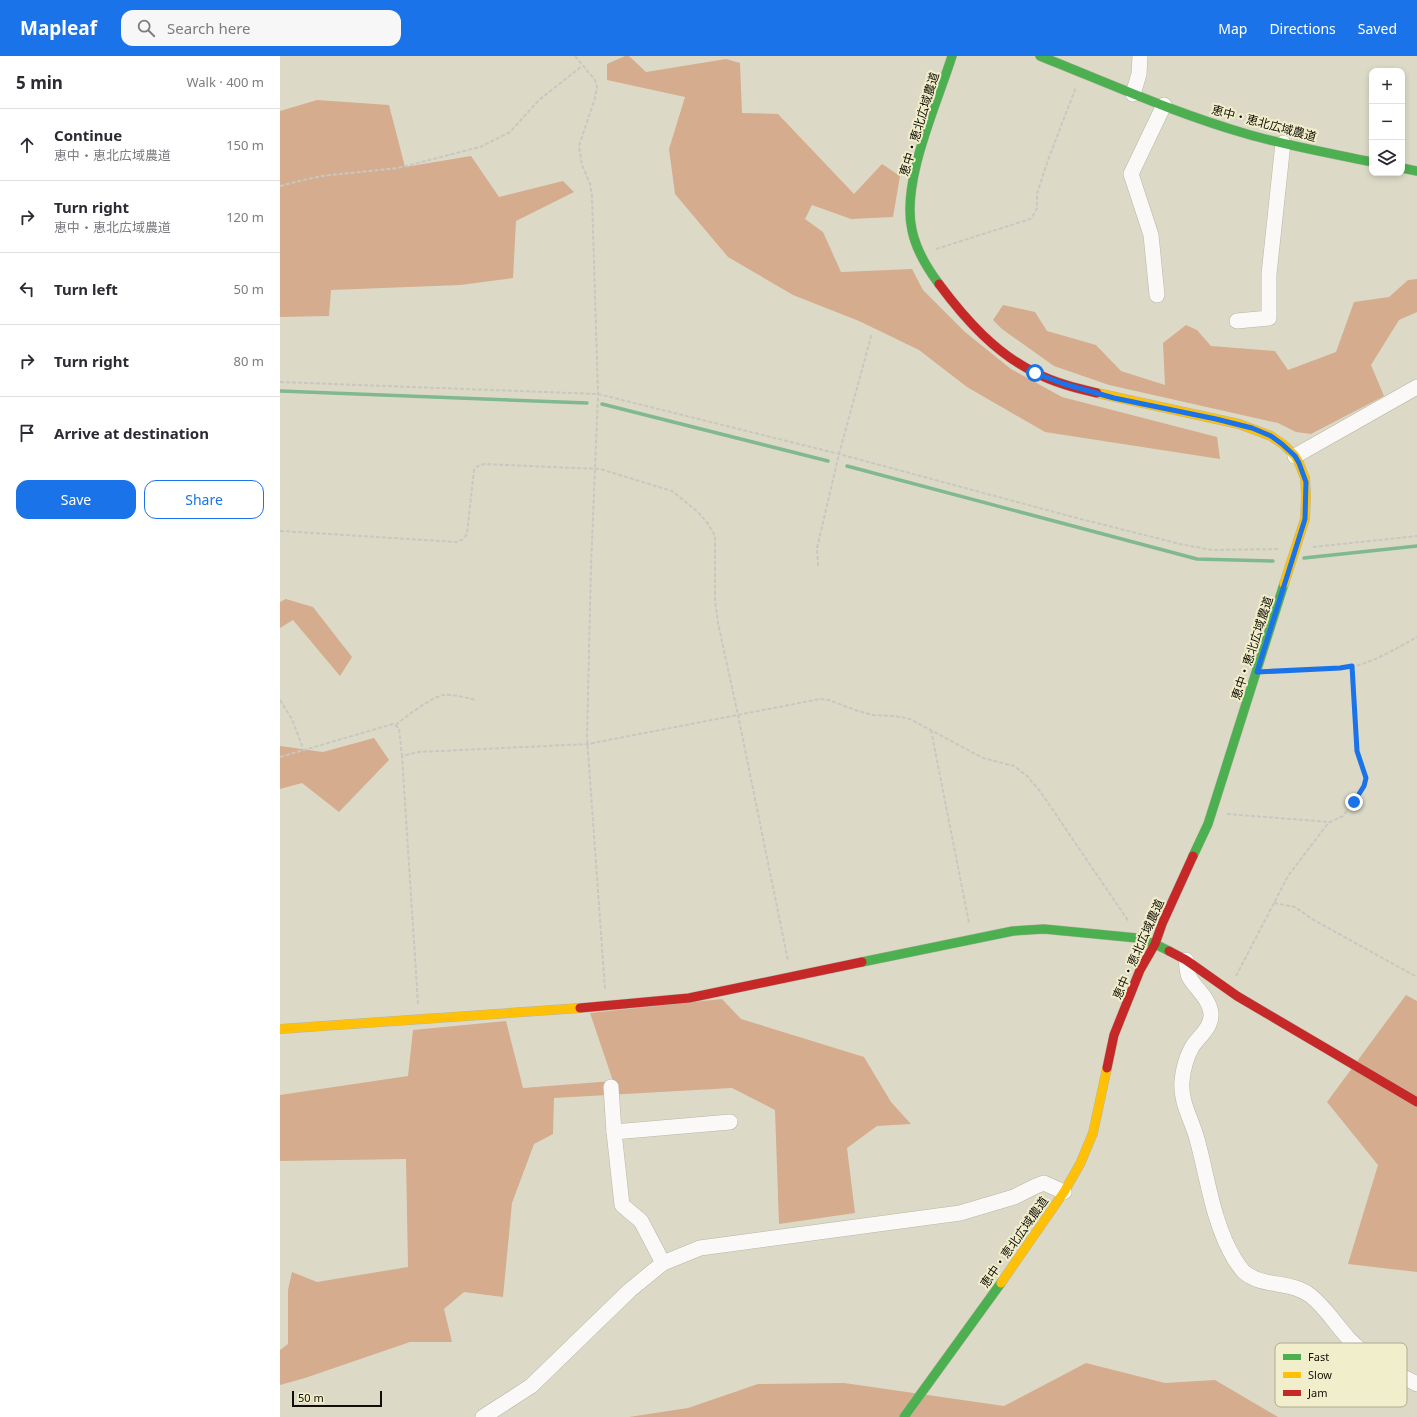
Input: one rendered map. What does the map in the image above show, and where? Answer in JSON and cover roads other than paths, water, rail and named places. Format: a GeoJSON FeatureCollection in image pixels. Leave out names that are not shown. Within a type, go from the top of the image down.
{"type":"FeatureCollection","features":[{"type":"Feature","properties":{"kind":"street","name":"恵中・恵北広域農道"},"geometry":{"type":"LineString","coordinates":[[904,1417],[1016,1262],[1064,1192],[1080,1164],[1093,1133],[1114,1035],[1140,970],[1155,944],[1162,924],[1208,824],[1305,519],[1306,495],[1304,477],[1299,463],[1295,456],[1277,440],[1252,428],[1114,398],[1064,384],[1035,373],[1003,353],[962,314],[931,274],[921,256],[912,234],[910,218],[910,200],[921,147],[952,56]]}},
{"type":"Feature","properties":{"kind":"street","name":"恵中・恵北広域農道"},"geometry":{"type":"LineString","coordinates":[[1040,56],[1133,94],[1231,130],[1369,161]]}},
{"type":"Feature","properties":{"kind":"street"},"geometry":{"type":"LineString","coordinates":[[1133,94],[1139,74],[1140,56]]}},
{"type":"Feature","properties":{"kind":"street"},"geometry":{"type":"LineString","coordinates":[[1157,295],[1151,235],[1132,174],[1164,105]]}},
{"type":"Feature","properties":{"kind":"street"},"geometry":{"type":"LineString","coordinates":[[1237,321],[1269,318],[1269,274],[1283,143]]}},
{"type":"Feature","properties":{"kind":"street"},"geometry":{"type":"LineString","coordinates":[[1405,169],[1417,171]]}},
{"type":"Feature","properties":{"kind":"street"},"geometry":{"type":"LineString","coordinates":[[1295,456],[1417,387]]}},
{"type":"Feature","properties":{"kind":"street"},"geometry":{"type":"LineString","coordinates":[[280,1029],[606,1006],[689,998],[1013,931],[1044,929],[1137,938],[1155,944],[1186,960],[1228,990],[1417,1102]]}},
{"type":"Feature","properties":{"kind":"street"},"geometry":{"type":"LineString","coordinates":[[1186,960],[1188,976],[1206,1000],[1211,1014],[1207,1028],[1193,1046],[1184,1065],[1182,1082],[1183,1098],[1197,1138],[1217,1220],[1228,1247],[1244,1271],[1252,1277],[1289,1285],[1303,1290],[1313,1297],[1352,1343]]}},
{"type":"Feature","properties":{"kind":"street"},"geometry":{"type":"LineString","coordinates":[[611,1087],[622,1205],[641,1221],[663,1263]]}},
{"type":"Feature","properties":{"kind":"street"},"geometry":{"type":"LineString","coordinates":[[614,1132],[730,1122]]}},
{"type":"Feature","properties":{"kind":"street"},"geometry":{"type":"LineString","coordinates":[[483,1417],[531,1386],[630,1290],[663,1263],[700,1248],[960,1213],[1014,1197],[1044,1183],[1064,1192]]}},
{"type":"Feature","properties":{"kind":"street"},"geometry":{"type":"LineString","coordinates":[[1407,1379],[1417,1384]]}},
{"type":"Feature","properties":{"kind":"waterway"},"geometry":{"type":"LineString","coordinates":[[280,391],[587,403]]}},
{"type":"Feature","properties":{"kind":"waterway"},"geometry":{"type":"LineString","coordinates":[[602,404],[828,461]]}},
{"type":"Feature","properties":{"kind":"waterway"},"geometry":{"type":"LineString","coordinates":[[847,466],[1197,559],[1273,561]]}},
{"type":"Feature","properties":{"kind":"waterway"},"geometry":{"type":"LineString","coordinates":[[1304,558],[1417,546]]}}]}
